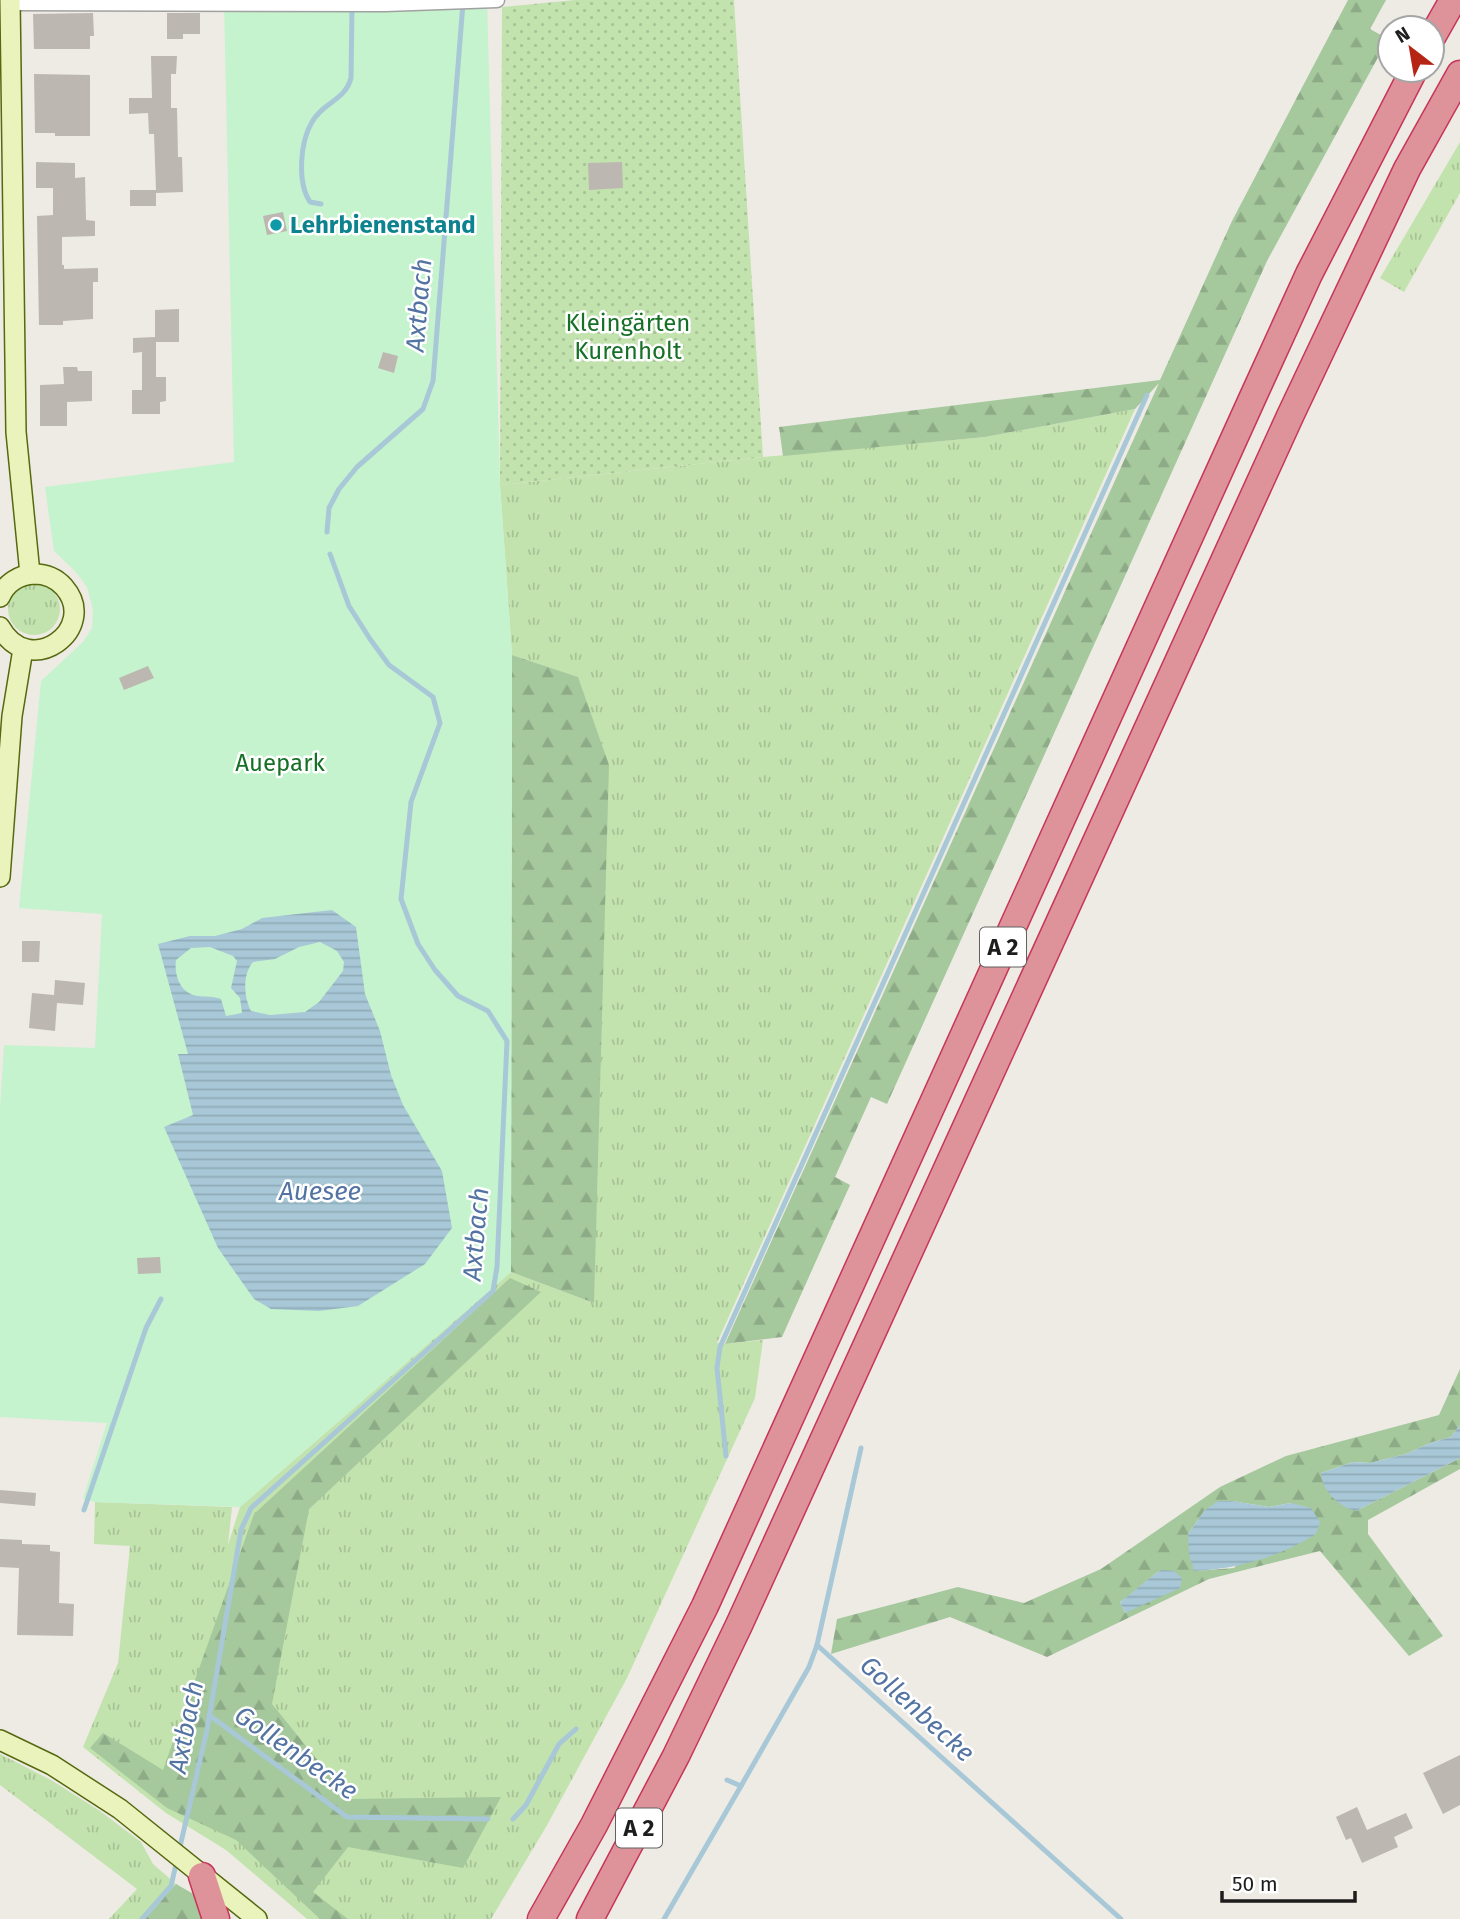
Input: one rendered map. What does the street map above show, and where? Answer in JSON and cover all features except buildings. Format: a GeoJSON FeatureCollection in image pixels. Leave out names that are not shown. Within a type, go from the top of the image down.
{"type":"FeatureCollection","features":[{"type":"Feature","properties":{"kind":"highway","name":"A 2"},"geometry":{"type":"LineString","coordinates":[[590,1919],[676,1756],[739,1625],[1291,414],[1407,169],[1460,74]]}},
{"type":"Feature","properties":{"kind":"highway","name":"A 2"},"geometry":{"type":"LineString","coordinates":[[541,1919],[612,1791],[705,1606],[1251,399],[1309,274],[1407,84]]}},
{"type":"Feature","properties":{"kind":"highway"},"geometry":{"type":"LineString","coordinates":[[196,1870],[216,1919]]}},
{"type":"Feature","properties":{"kind":"main road"},"geometry":{"type":"LineString","coordinates":[[10,1],[16,432],[30,574]]}},
{"type":"Feature","properties":{"kind":"main road"},"geometry":{"type":"LineString","coordinates":[[0,597],[9,584],[19,577],[41,574],[60,583],[67,591],[74,611],[69,631],[62,639],[44,649],[23,649],[13,643],[0,627]]}},
{"type":"Feature","properties":{"kind":"main road"},"geometry":{"type":"LineString","coordinates":[[0,877],[12,716],[23,649]]}},
{"type":"Feature","properties":{"kind":"main road"},"geometry":{"type":"LineString","coordinates":[[0,1740],[63,1772],[120,1809],[257,1919]]}},
{"type":"Feature","properties":{"kind":"street"},"geometry":{"type":"LineString","coordinates":[[10,1],[452,3],[497,0]]}},
{"type":"Feature","properties":{"kind":"green space","name":"Auepark"},"geometry":{"type":"Polygon","coordinates":[[[224,0],[487,0],[500,485],[512,655],[511,1272],[240,1507],[95,1502],[83,1499],[107,1423],[0,1417],[0,1109],[4,1045],[95,1048],[102,914],[19,908],[41,681],[83,642],[92,628],[93,610],[87,587],[54,551],[45,487],[234,462],[224,0]]]}},
{"type":"Feature","properties":{"kind":"green space","name":"Kleingärten Kurenholt"},"geometry":{"type":"Polygon","coordinates":[[[575,0],[734,0],[763,457],[500,485],[502,7],[575,0]]]}},
{"type":"Feature","properties":{"kind":"green space"},"geometry":{"type":"Polygon","coordinates":[[[1348,0],[1386,0],[1370,29],[1376,32],[1376,61],[1267,261],[887,1104],[871,1097],[835,1177],[850,1185],[782,1337],[725,1344],[1159,383],[1135,409],[985,437],[783,456],[779,427],[1160,380],[1232,221],[1348,0]]]}},
{"type":"Feature","properties":{"kind":"green space"},"geometry":{"type":"Polygon","coordinates":[[[1460,142],[1460,193],[1404,292],[1380,278],[1460,142]]]}},
{"type":"Feature","properties":{"kind":"green space"},"geometry":{"type":"Polygon","coordinates":[[[1135,409],[717,1343],[763,1340],[755,1398],[627,1678],[546,1827],[491,1919],[307,1919],[226,1850],[166,1813],[83,1747],[118,1663],[130,1546],[94,1544],[95,1502],[232,1507],[228,1545],[240,1507],[511,1272],[594,1303],[577,677],[512,655],[500,485],[985,437],[1135,409]]]}},
{"type":"Feature","properties":{"kind":"green space"},"geometry":{"type":"Polygon","coordinates":[[[34,583],[44,585],[52,591],[58,599],[58,619],[52,627],[44,633],[34,635],[24,633],[16,627],[10,619],[8,609],[10,599],[16,591],[24,585],[34,583]]]}},
{"type":"Feature","properties":{"kind":"green space"},"geometry":{"type":"Polygon","coordinates":[[[512,655],[578,677],[609,765],[594,1303],[511,1272],[512,655]]]}},
{"type":"Feature","properties":{"kind":"green space"},"geometry":{"type":"Polygon","coordinates":[[[510,1278],[541,1292],[309,1509],[272,1704],[349,1799],[501,1797],[463,1868],[348,1847],[313,1892],[348,1919],[320,1919],[236,1840],[167,1808],[90,1748],[103,1733],[163,1770],[254,1514],[510,1278]]]}},
{"type":"Feature","properties":{"kind":"green space"},"geometry":{"type":"Polygon","coordinates":[[[1460,1369],[1460,1425],[1451,1437],[1406,1454],[1370,1463],[1353,1462],[1321,1473],[1356,1511],[1460,1458],[1460,1469],[1368,1520],[1368,1534],[1443,1636],[1409,1656],[1320,1551],[1209,1579],[1047,1657],[950,1617],[831,1654],[837,1619],[958,1587],[1024,1603],[1101,1569],[1220,1487],[1286,1456],[1439,1415],[1460,1369]],[[1232,1501],[1205,1510],[1188,1534],[1195,1571],[1234,1568],[1291,1503],[1269,1507],[1232,1501]],[[1161,1570],[1120,1602],[1125,1613],[1161,1570]]]}},
{"type":"Feature","properties":{"kind":"green space"},"geometry":{"type":"Polygon","coordinates":[[[0,1754],[51,1780],[100,1811],[141,1842],[153,1864],[176,1884],[145,1919],[109,1919],[137,1889],[0,1785],[0,1754]]]}},
{"type":"Feature","properties":{"kind":"green space"},"geometry":{"type":"Polygon","coordinates":[[[176,1884],[197,1896],[202,1919],[145,1919],[176,1884]]]}},
{"type":"Feature","properties":{"kind":"water","name":"Auesee"},"geometry":{"type":"Polygon","coordinates":[[[332,910],[356,927],[365,994],[380,1031],[391,1075],[403,1105],[442,1171],[452,1228],[425,1264],[358,1306],[319,1311],[271,1309],[254,1299],[218,1248],[164,1127],[193,1115],[178,1054],[188,1054],[158,944],[190,936],[215,936],[242,929],[262,918],[332,910]],[[320,942],[299,947],[275,959],[253,962],[247,973],[245,986],[251,1011],[270,1015],[305,1012],[319,1002],[343,971],[344,962],[337,951],[320,942]],[[210,947],[191,948],[176,960],[180,983],[192,994],[221,999],[226,1016],[242,1013],[240,998],[231,988],[237,961],[233,956],[210,947]]]}},
{"type":"Feature","properties":{"kind":"water"},"geometry":{"type":"Polygon","coordinates":[[[1460,1425],[1460,1458],[1356,1511],[1338,1502],[1324,1486],[1321,1473],[1353,1462],[1370,1463],[1406,1454],[1451,1437],[1460,1425]]]}},
{"type":"Feature","properties":{"kind":"water"},"geometry":{"type":"Polygon","coordinates":[[[1218,1501],[1269,1507],[1291,1503],[1311,1508],[1320,1522],[1316,1534],[1273,1555],[1226,1568],[1194,1571],[1189,1554],[1188,1534],[1205,1510],[1218,1501]]]}},
{"type":"Feature","properties":{"kind":"water"},"geometry":{"type":"Polygon","coordinates":[[[1161,1570],[1174,1571],[1182,1578],[1180,1588],[1125,1613],[1120,1602],[1161,1570]]]}},
{"type":"Feature","properties":{"kind":"waterway","name":"Axtbach"},"geometry":{"type":"LineString","coordinates":[[327,532],[329,508],[339,489],[357,467],[423,409],[433,381],[463,3]]}},
{"type":"Feature","properties":{"kind":"waterway"},"geometry":{"type":"LineString","coordinates":[[321,204],[310,202],[306,194],[302,173],[303,151],[312,122],[344,92],[351,78],[352,8]]}},
{"type":"Feature","properties":{"kind":"waterway"},"geometry":{"type":"LineString","coordinates":[[726,1456],[717,1368],[720,1347],[1147,395]]}},
{"type":"Feature","properties":{"kind":"waterway","name":"Axtbach"},"geometry":{"type":"LineString","coordinates":[[179,1851],[207,1730],[241,1530],[251,1508],[493,1291],[497,1267],[507,1041],[488,1011],[458,996],[435,970],[418,944],[401,899],[411,802],[440,723],[433,697],[389,665],[370,639],[349,606],[330,554]]}},
{"type":"Feature","properties":{"kind":"waterway"},"geometry":{"type":"LineString","coordinates":[[84,1510],[146,1328],[161,1299]]}},
{"type":"Feature","properties":{"kind":"waterway"},"geometry":{"type":"LineString","coordinates":[[727,1780],[741,1786],[809,1667],[817,1645],[861,1448]]}},
{"type":"Feature","properties":{"kind":"waterway","name":"Gollenbecke"},"geometry":{"type":"LineString","coordinates":[[817,1645],[1121,1919]]}},
{"type":"Feature","properties":{"kind":"waterway","name":"Gollenbecke"},"geometry":{"type":"LineString","coordinates":[[209,1715],[347,1817],[488,1819]]}},
{"type":"Feature","properties":{"kind":"waterway","name":"Gollenbecke"},"geometry":{"type":"LineString","coordinates":[[513,1819],[526,1805],[559,1744],[576,1729]]}},
{"type":"Feature","properties":{"kind":"waterway"},"geometry":{"type":"LineString","coordinates":[[664,1919],[741,1786]]}},
{"type":"Feature","properties":{"kind":"waterway","name":"Axtbach"},"geometry":{"type":"LineString","coordinates":[[142,1919],[171,1886],[177,1860]]}},
{"type":"Feature","properties":{"kind":"place","name":"Lehrbienenstand"},"geometry":{"type":"Point","coordinates":[276,225]}}]}
